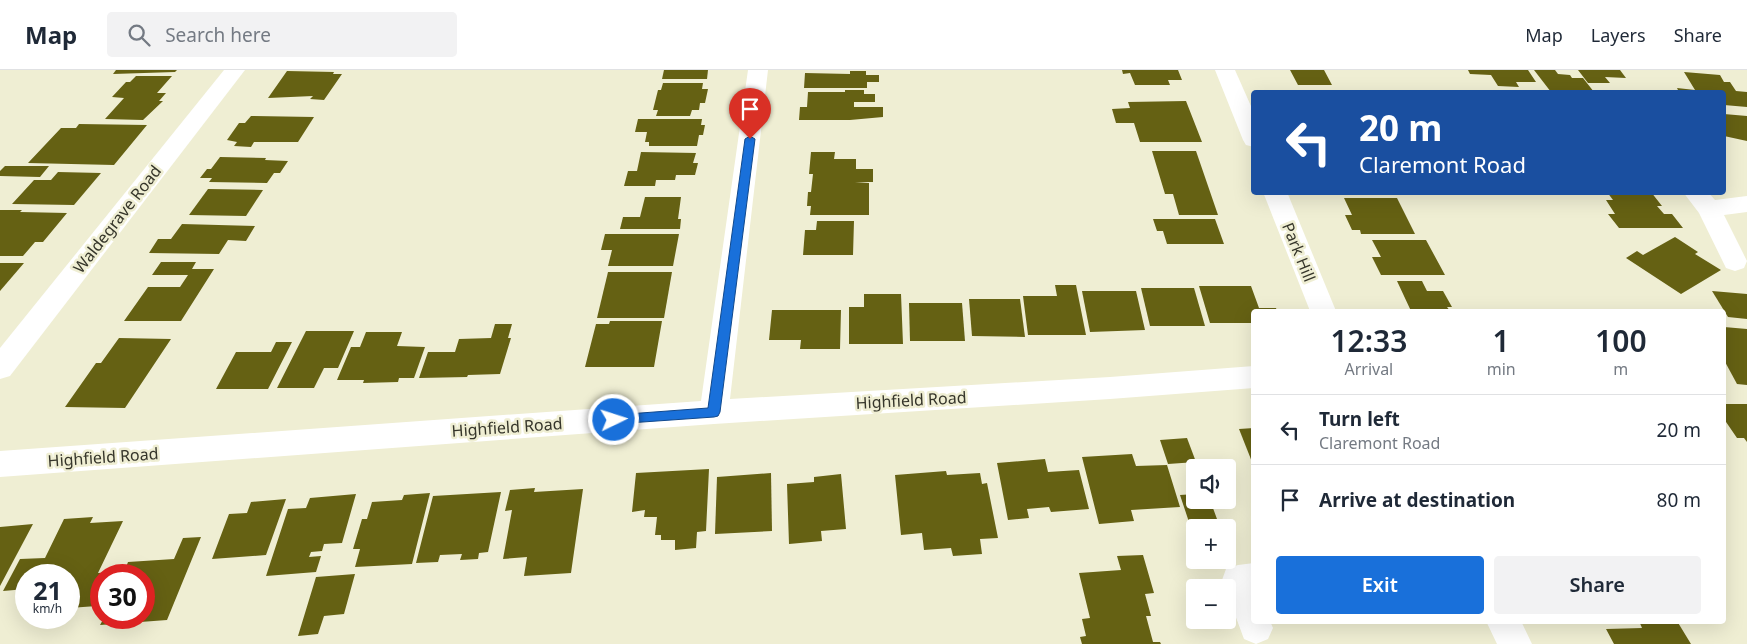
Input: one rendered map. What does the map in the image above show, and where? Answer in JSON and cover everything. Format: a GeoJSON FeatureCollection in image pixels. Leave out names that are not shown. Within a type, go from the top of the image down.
{"type":"FeatureCollection","features":[{"type":"Feature","properties":{"kind":"street","name":"Waldegrave Road"},"geometry":{"type":"LineString","coordinates":[[0,368],[235,70]]}},
{"type":"Feature","properties":{"kind":"street"},"geometry":{"type":"LineString","coordinates":[[714,412],[758,70]]}},
{"type":"Feature","properties":{"kind":"street"},"geometry":{"type":"LineString","coordinates":[[1225,70],[1251,133]]}},
{"type":"Feature","properties":{"kind":"street","name":"Park Hill"},"geometry":{"type":"LineString","coordinates":[[1276,195],[1323,309]]}},
{"type":"Feature","properties":{"kind":"street"},"geometry":{"type":"LineString","coordinates":[[1702,201],[1747,204]]}},
{"type":"Feature","properties":{"kind":"street"},"geometry":{"type":"LineString","coordinates":[[1702,201],[1735,262]]}},
{"type":"Feature","properties":{"kind":"street","name":"Highfield Road"},"geometry":{"type":"LineString","coordinates":[[0,464],[714,412],[1110,388],[1251,377]]}},
{"type":"Feature","properties":{"kind":"street"},"geometry":{"type":"LineString","coordinates":[[1251,578],[1238,580],[1251,615]]}},
{"type":"Feature","properties":{"kind":"street"},"geometry":{"type":"LineString","coordinates":[[1254,624],[1256,628]]}},
{"type":"Feature","properties":{"kind":"street"},"geometry":{"type":"LineString","coordinates":[[1504,624],[1515,644]]}},
{"type":"Feature","properties":{"kind":"building"},"geometry":{"type":"Polygon","coordinates":[[[116,70],[177,70],[175,72],[113,74],[116,70]]]}},
{"type":"Feature","properties":{"kind":"building"},"geometry":{"type":"Polygon","coordinates":[[[664,70],[708,70],[707,79],[662,79],[664,70]]]}},
{"type":"Feature","properties":{"kind":"building"},"geometry":{"type":"Polygon","coordinates":[[[1122,70],[1178,70],[1182,80],[1168,80],[1170,85],[1135,85],[1130,73],[1123,74],[1122,70]]]}},
{"type":"Feature","properties":{"kind":"building"},"geometry":{"type":"Polygon","coordinates":[[[1290,70],[1324,70],[1332,85],[1298,85],[1290,70]]]}},
{"type":"Feature","properties":{"kind":"building"},"geometry":{"type":"Polygon","coordinates":[[[1468,70],[1528,70],[1536,82],[1516,82],[1519,87],[1498,86],[1491,75],[1470,74],[1468,70]]]}},
{"type":"Feature","properties":{"kind":"building"},"geometry":{"type":"Polygon","coordinates":[[[1534,70],[1555,70],[1558,74],[1570,75],[1572,78],[1583,78],[1592,90],[1549,90],[1534,70]]]}},
{"type":"Feature","properties":{"kind":"building"},"geometry":{"type":"Polygon","coordinates":[[[1578,70],[1620,70],[1626,78],[1605,77],[1610,83],[1588,83],[1578,70]]]}},
{"type":"Feature","properties":{"kind":"building"},"geometry":{"type":"Polygon","coordinates":[[[287,71],[334,72],[333,74],[342,74],[324,100],[310,99],[313,96],[268,98],[287,71]]]}},
{"type":"Feature","properties":{"kind":"building"},"geometry":{"type":"Polygon","coordinates":[[[850,71],[866,71],[866,75],[879,75],[879,82],[867,82],[867,88],[804,88],[805,73],[850,74],[850,71]]]}},
{"type":"Feature","properties":{"kind":"building"},"geometry":{"type":"Polygon","coordinates":[[[1684,72],[1720,75],[1724,82],[1730,82],[1736,91],[1747,92],[1747,107],[1726,105],[1726,90],[1695,90],[1684,72]]]}},
{"type":"Feature","properties":{"kind":"building"},"geometry":{"type":"Polygon","coordinates":[[[136,76],[172,76],[157,93],[166,93],[159,101],[163,101],[143,120],[105,119],[124,98],[112,97],[126,82],[130,82],[136,76]]]}},
{"type":"Feature","properties":{"kind":"building"},"geometry":{"type":"Polygon","coordinates":[[[663,83],[703,83],[702,89],[708,89],[705,103],[700,103],[699,110],[692,110],[690,116],[656,116],[658,110],[653,110],[658,90],[661,90],[663,83]]]}},
{"type":"Feature","properties":{"kind":"building"},"geometry":{"type":"Polygon","coordinates":[[[1677,88],[1695,90],[1678,90],[1677,88]]]}},
{"type":"Feature","properties":{"kind":"building"},"geometry":{"type":"Polygon","coordinates":[[[845,90],[864,90],[864,94],[875,94],[875,102],[854,102],[854,107],[883,107],[883,117],[850,120],[799,120],[800,107],[807,107],[808,92],[845,92],[845,90]]]}},
{"type":"Feature","properties":{"kind":"building"},"geometry":{"type":"Polygon","coordinates":[[[1186,101],[1202,142],[1140,142],[1134,123],[1116,123],[1112,109],[1130,108],[1128,102],[1186,101]]]}},
{"type":"Feature","properties":{"kind":"building"},"geometry":{"type":"Polygon","coordinates":[[[1726,114],[1747,116],[1747,141],[1726,136],[1726,114]]]}},
{"type":"Feature","properties":{"kind":"building"},"geometry":{"type":"Polygon","coordinates":[[[251,116],[314,117],[298,142],[254,142],[251,147],[234,146],[237,142],[227,140],[239,123],[245,123],[251,116]]]}},
{"type":"Feature","properties":{"kind":"building"},"geometry":{"type":"Polygon","coordinates":[[[638,119],[702,119],[701,125],[705,125],[703,135],[699,135],[697,146],[649,146],[649,142],[645,142],[647,132],[635,132],[638,119]]]}},
{"type":"Feature","properties":{"kind":"building"},"geometry":{"type":"Polygon","coordinates":[[[79,124],[147,125],[114,165],[28,163],[61,128],[76,128],[79,124]]]}},
{"type":"Feature","properties":{"kind":"building"},"geometry":{"type":"Polygon","coordinates":[[[1152,151],[1196,151],[1218,215],[1179,215],[1173,194],[1165,194],[1152,151]]]}},
{"type":"Feature","properties":{"kind":"building"},"geometry":{"type":"Polygon","coordinates":[[[641,152],[696,153],[693,163],[698,163],[695,175],[676,175],[675,180],[656,180],[655,186],[624,186],[628,171],[637,171],[641,152]]]}},
{"type":"Feature","properties":{"kind":"building"},"geometry":{"type":"Polygon","coordinates":[[[811,152],[835,152],[834,159],[856,159],[856,169],[873,169],[873,182],[855,182],[869,183],[869,215],[810,215],[811,206],[807,206],[808,192],[811,192],[813,174],[809,174],[811,152]]]}},
{"type":"Feature","properties":{"kind":"building"},"geometry":{"type":"Polygon","coordinates":[[[220,157],[266,158],[265,160],[288,161],[280,173],[274,173],[267,183],[209,182],[212,178],[200,178],[207,169],[211,169],[220,157]]]}},
{"type":"Feature","properties":{"kind":"building"},"geometry":{"type":"Polygon","coordinates":[[[5,166],[49,166],[40,177],[0,176],[0,171],[5,166]]]}},
{"type":"Feature","properties":{"kind":"building"},"geometry":{"type":"Polygon","coordinates":[[[58,172],[101,173],[74,205],[12,204],[34,180],[51,180],[58,172]]]}},
{"type":"Feature","properties":{"kind":"building"},"geometry":{"type":"Polygon","coordinates":[[[208,189],[263,190],[246,216],[189,215],[208,189]]]}},
{"type":"Feature","properties":{"kind":"building"},"geometry":{"type":"Polygon","coordinates":[[[1609,195],[1653,195],[1662,206],[1657,206],[1664,214],[1672,214],[1683,228],[1619,228],[1608,214],[1615,214],[1606,200],[1613,200],[1609,195]]]}},
{"type":"Feature","properties":{"kind":"building"},"geometry":{"type":"Polygon","coordinates":[[[645,197],[681,197],[678,219],[681,219],[680,229],[620,229],[623,217],[640,217],[645,197]]]}},
{"type":"Feature","properties":{"kind":"building"},"geometry":{"type":"Polygon","coordinates":[[[1344,198],[1397,198],[1415,234],[1361,234],[1360,230],[1352,230],[1345,215],[1352,215],[1344,198]]]}},
{"type":"Feature","properties":{"kind":"building"},"geometry":{"type":"Polygon","coordinates":[[[0,210],[67,213],[43,242],[35,242],[23,256],[0,256],[0,210]]]}},
{"type":"Feature","properties":{"kind":"building"},"geometry":{"type":"Polygon","coordinates":[[[1153,219],[1215,219],[1224,244],[1167,244],[1163,231],[1157,231],[1153,219]]]}},
{"type":"Feature","properties":{"kind":"building"},"geometry":{"type":"Polygon","coordinates":[[[817,221],[854,221],[853,255],[803,255],[805,230],[816,230],[817,221]]]}},
{"type":"Feature","properties":{"kind":"building"},"geometry":{"type":"Polygon","coordinates":[[[182,224],[255,226],[246,241],[228,240],[219,254],[149,253],[158,239],[171,239],[182,224]]]}},
{"type":"Feature","properties":{"kind":"building"},"geometry":{"type":"Polygon","coordinates":[[[605,234],[679,234],[673,266],[608,266],[612,250],[601,250],[605,234]]]}},
{"type":"Feature","properties":{"kind":"building"},"geometry":{"type":"Polygon","coordinates":[[[1675,237],[1698,252],[1695,254],[1721,270],[1681,294],[1626,258],[1637,251],[1643,255],[1675,237]]]}},
{"type":"Feature","properties":{"kind":"building"},"geometry":{"type":"Polygon","coordinates":[[[1372,240],[1426,240],[1445,275],[1381,275],[1372,257],[1381,257],[1372,240]]]}},
{"type":"Feature","properties":{"kind":"building"},"geometry":{"type":"Polygon","coordinates":[[[161,262],[196,262],[192,269],[214,269],[181,321],[124,321],[148,287],[180,287],[188,275],[152,275],[161,262]]]}},
{"type":"Feature","properties":{"kind":"building"},"geometry":{"type":"Polygon","coordinates":[[[0,263],[24,263],[0,291],[0,263]]]}},
{"type":"Feature","properties":{"kind":"building"},"geometry":{"type":"Polygon","coordinates":[[[608,272],[672,272],[664,318],[597,318],[608,272]]]}},
{"type":"Feature","properties":{"kind":"building"},"geometry":{"type":"Polygon","coordinates":[[[1397,281],[1422,281],[1427,291],[1443,291],[1452,307],[1447,307],[1448,309],[1410,309],[1397,281]]]}},
{"type":"Feature","properties":{"kind":"building"},"geometry":{"type":"Polygon","coordinates":[[[1055,285],[1076,285],[1086,335],[1028,335],[1023,296],[1057,296],[1055,285]]]}},
{"type":"Feature","properties":{"kind":"building"},"geometry":{"type":"Polygon","coordinates":[[[1199,286],[1251,286],[1259,308],[1276,309],[1251,309],[1251,323],[1210,323],[1199,286]]]}},
{"type":"Feature","properties":{"kind":"building"},"geometry":{"type":"Polygon","coordinates":[[[1141,288],[1194,288],[1205,326],[1150,326],[1141,288]]]}},
{"type":"Feature","properties":{"kind":"building"},"geometry":{"type":"Polygon","coordinates":[[[1082,291],[1136,291],[1145,330],[1090,332],[1082,291]]]}},
{"type":"Feature","properties":{"kind":"building"},"geometry":{"type":"Polygon","coordinates":[[[1712,291],[1747,294],[1747,319],[1728,317],[1726,309],[1723,309],[1712,291]]]}},
{"type":"Feature","properties":{"kind":"building"},"geometry":{"type":"Polygon","coordinates":[[[864,294],[901,294],[903,344],[849,344],[849,307],[864,307],[864,294]]]}},
{"type":"Feature","properties":{"kind":"building"},"geometry":{"type":"Polygon","coordinates":[[[969,299],[1020,299],[1025,337],[972,336],[969,299]]]}},
{"type":"Feature","properties":{"kind":"building"},"geometry":{"type":"Polygon","coordinates":[[[909,303],[962,303],[965,341],[910,341],[909,303]]]}},
{"type":"Feature","properties":{"kind":"building"},"geometry":{"type":"Polygon","coordinates":[[[772,310],[841,310],[840,349],[800,349],[801,340],[769,340],[772,310]]]}},
{"type":"Feature","properties":{"kind":"building"},"geometry":{"type":"Polygon","coordinates":[[[610,321],[662,321],[654,367],[585,367],[596,324],[609,324],[610,321]]]}},
{"type":"Feature","properties":{"kind":"building"},"geometry":{"type":"Polygon","coordinates":[[[495,324],[512,324],[508,338],[511,338],[500,374],[419,378],[428,352],[455,352],[459,339],[491,338],[495,324]]]}},
{"type":"Feature","properties":{"kind":"building"},"geometry":{"type":"Polygon","coordinates":[[[1726,327],[1747,329],[1747,385],[1737,384],[1726,364],[1726,327]]]}},
{"type":"Feature","properties":{"kind":"building"},"geometry":{"type":"Polygon","coordinates":[[[306,331],[354,331],[338,368],[324,368],[314,388],[277,388],[306,331]]]}},
{"type":"Feature","properties":{"kind":"building"},"geometry":{"type":"Polygon","coordinates":[[[366,332],[402,332],[397,346],[425,347],[414,378],[399,378],[398,382],[363,383],[364,380],[337,380],[351,347],[360,347],[366,332]]]}},
{"type":"Feature","properties":{"kind":"building"},"geometry":{"type":"Polygon","coordinates":[[[119,338],[171,339],[125,408],[65,407],[96,363],[101,363],[119,338]]]}},
{"type":"Feature","properties":{"kind":"building"},"geometry":{"type":"Polygon","coordinates":[[[276,342],[292,342],[268,389],[216,389],[236,352],[271,352],[276,342]]]}},
{"type":"Feature","properties":{"kind":"building"},"geometry":{"type":"Polygon","coordinates":[[[1726,404],[1747,404],[1747,442],[1744,438],[1737,438],[1726,422],[1726,404]]]}},
{"type":"Feature","properties":{"kind":"building"},"geometry":{"type":"Polygon","coordinates":[[[1251,428],[1251,459],[1239,429],[1251,428]]]}},
{"type":"Feature","properties":{"kind":"building"},"geometry":{"type":"Polygon","coordinates":[[[1187,438],[1195,459],[1186,459],[1186,463],[1168,464],[1160,440],[1187,438]]]}},
{"type":"Feature","properties":{"kind":"building"},"geometry":{"type":"Polygon","coordinates":[[[1132,454],[1136,466],[1167,465],[1180,507],[1131,510],[1134,521],[1099,524],[1082,457],[1132,454]]]}},
{"type":"Feature","properties":{"kind":"building"},"geometry":{"type":"Polygon","coordinates":[[[1045,459],[1048,472],[1079,470],[1089,509],[1051,512],[1049,507],[1027,509],[1029,518],[1008,520],[997,463],[1045,459]]]}},
{"type":"Feature","properties":{"kind":"building"},"geometry":{"type":"Polygon","coordinates":[[[709,469],[706,531],[697,532],[696,548],[675,550],[675,540],[661,540],[661,535],[655,535],[657,517],[644,517],[645,510],[632,512],[636,473],[709,469]]]}},
{"type":"Feature","properties":{"kind":"building"},"geometry":{"type":"Polygon","coordinates":[[[946,471],[947,475],[980,473],[982,484],[987,483],[998,538],[980,539],[982,554],[953,556],[951,548],[924,550],[922,533],[901,535],[895,475],[946,471]]]}},
{"type":"Feature","properties":{"kind":"building"},"geometry":{"type":"Polygon","coordinates":[[[771,473],[772,531],[715,534],[717,477],[771,473]]]}},
{"type":"Feature","properties":{"kind":"building"},"geometry":{"type":"Polygon","coordinates":[[[841,474],[846,529],[821,531],[822,541],[789,544],[787,484],[814,482],[814,477],[841,474]]]}},
{"type":"Feature","properties":{"kind":"building"},"geometry":{"type":"Polygon","coordinates":[[[535,488],[534,492],[583,489],[571,573],[524,576],[527,557],[503,559],[512,510],[505,511],[510,490],[535,488]]]}},
{"type":"Feature","properties":{"kind":"building"},"geometry":{"type":"Polygon","coordinates":[[[501,492],[488,552],[479,553],[478,559],[460,560],[462,554],[440,555],[438,562],[416,563],[433,496],[501,492]]]}},
{"type":"Feature","properties":{"kind":"building"},"geometry":{"type":"Polygon","coordinates":[[[430,493],[412,564],[355,567],[360,549],[353,549],[362,519],[367,519],[372,502],[402,500],[404,495],[430,493]]]}},
{"type":"Feature","properties":{"kind":"building"},"geometry":{"type":"Polygon","coordinates":[[[356,494],[342,543],[324,544],[322,551],[311,552],[309,557],[321,556],[316,572],[266,576],[288,509],[306,508],[310,498],[356,494]]]}},
{"type":"Feature","properties":{"kind":"building"},"geometry":{"type":"Polygon","coordinates":[[[1180,495],[1186,495],[1186,509],[1213,509],[1217,519],[1188,519],[1180,495]]]}},
{"type":"Feature","properties":{"kind":"building"},"geometry":{"type":"Polygon","coordinates":[[[286,499],[266,555],[212,559],[229,514],[247,513],[251,502],[286,499]]]}},
{"type":"Feature","properties":{"kind":"building"},"geometry":{"type":"Polygon","coordinates":[[[93,517],[90,523],[123,521],[102,564],[90,564],[90,606],[80,607],[80,564],[17,564],[20,559],[45,558],[64,519],[93,517]]]}},
{"type":"Feature","properties":{"kind":"building"},"geometry":{"type":"Polygon","coordinates":[[[33,524],[0,586],[0,527],[33,524]]]}},
{"type":"Feature","properties":{"kind":"building"},"geometry":{"type":"Polygon","coordinates":[[[201,537],[167,620],[155,621],[155,564],[127,564],[128,562],[174,559],[183,538],[201,537]]]}},
{"type":"Feature","properties":{"kind":"building"},"geometry":{"type":"Polygon","coordinates":[[[1143,555],[1154,593],[1145,594],[1151,616],[1146,616],[1153,642],[1160,642],[1161,644],[1082,644],[1080,637],[1086,636],[1082,619],[1090,618],[1079,573],[1121,570],[1117,556],[1143,555]]]}},
{"type":"Feature","properties":{"kind":"building"},"geometry":{"type":"Polygon","coordinates":[[[15,568],[15,590],[3,591],[15,568]]]}},
{"type":"Feature","properties":{"kind":"building"},"geometry":{"type":"Polygon","coordinates":[[[355,574],[344,614],[324,616],[318,634],[298,636],[316,577],[355,574]]]}},
{"type":"Feature","properties":{"kind":"building"},"geometry":{"type":"Polygon","coordinates":[[[1640,624],[1679,624],[1691,644],[1614,644],[1606,629],[1642,628],[1640,624]]]}},
{"type":"Feature","properties":{"kind":"route"},"geometry":{"type":"LineString","coordinates":[[614,420],[714,412],[750,139]]}}]}
